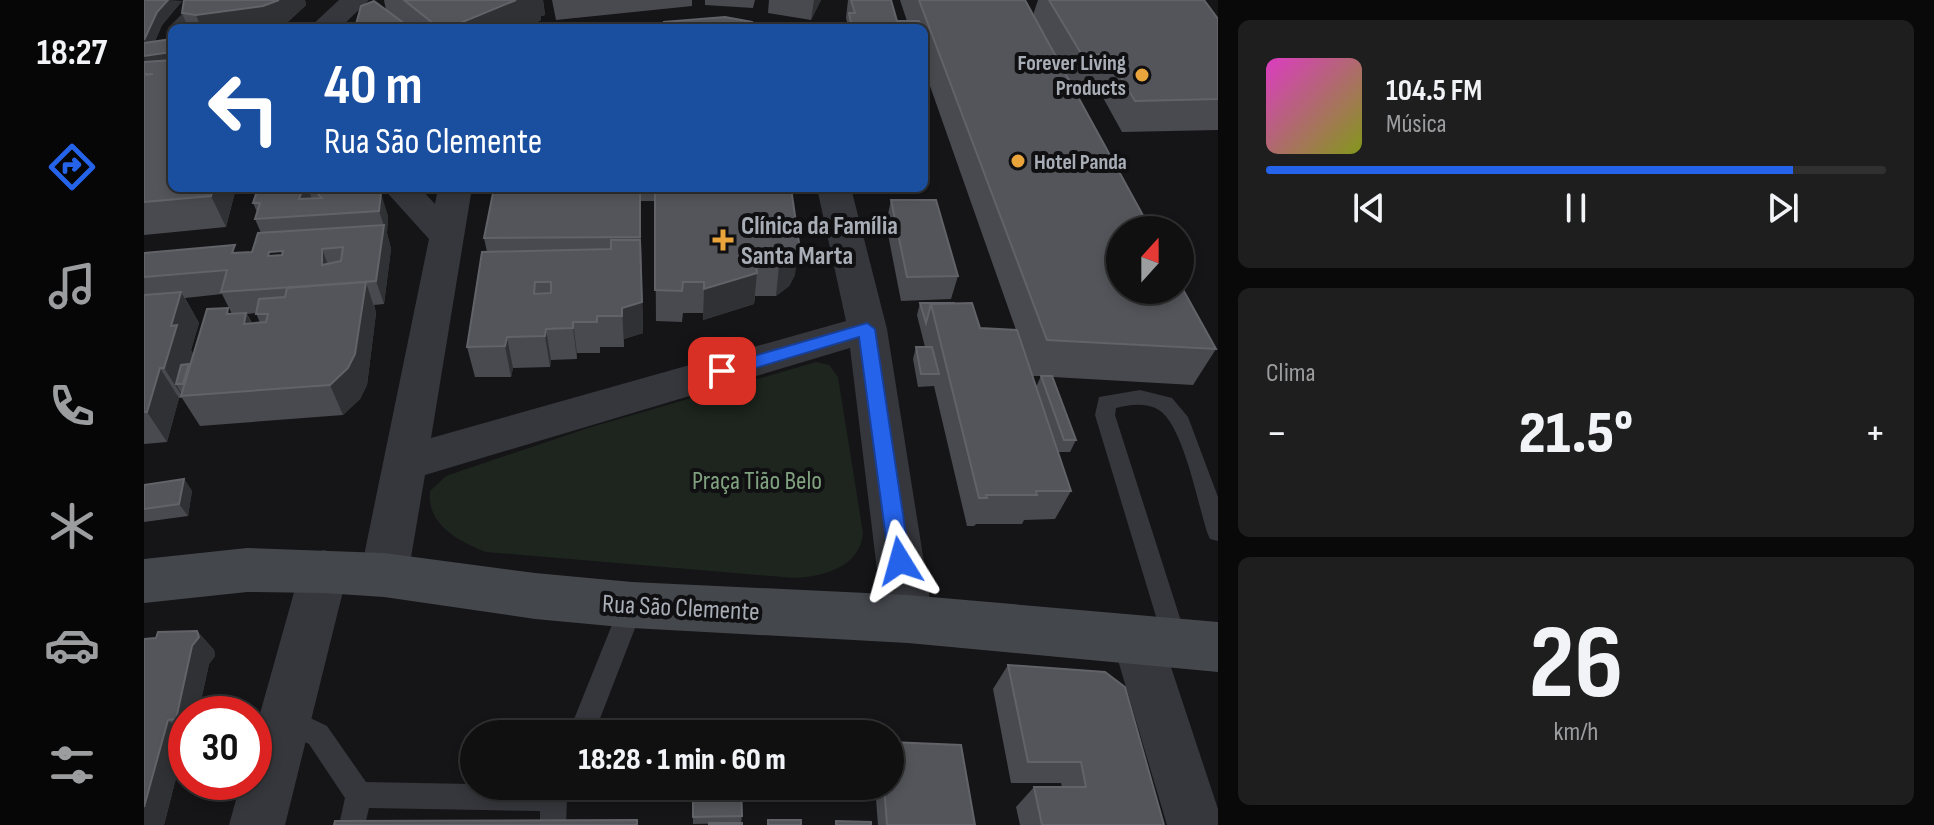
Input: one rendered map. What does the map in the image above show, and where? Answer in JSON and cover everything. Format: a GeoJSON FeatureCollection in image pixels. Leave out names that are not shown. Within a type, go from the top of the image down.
{"type":"FeatureCollection","features":[{"type":"Feature","properties":{"kind":"main road","name":"Rua São Clemente"},"geometry":{"type":"LineString","coordinates":[[144,581],[247,570],[324,571],[384,575],[535,596],[632,605],[908,619],[1177,643]]}},
{"type":"Feature","properties":{"kind":"street"},"geometry":{"type":"LineString","coordinates":[[328,24],[355,0]]}},
{"type":"Feature","properties":{"kind":"street"},"geometry":{"type":"LineString","coordinates":[[404,192],[447,237]]}},
{"type":"Feature","properties":{"kind":"street"},"geometry":{"type":"LineString","coordinates":[[384,575],[454,192]]}},
{"type":"Feature","properties":{"kind":"street"},"geometry":{"type":"LineString","coordinates":[[835,192],[867,329],[908,619]]}},
{"type":"Feature","properties":{"kind":"street"},"geometry":{"type":"LineString","coordinates":[[403,464],[867,329]]}},
{"type":"Feature","properties":{"kind":"street"},"geometry":{"type":"LineString","coordinates":[[257,825],[324,571]]}},
{"type":"Feature","properties":{"kind":"street"},"geometry":{"type":"LineString","coordinates":[[1177,643],[1195,825]]}},
{"type":"Feature","properties":{"kind":"lane"},"geometry":{"type":"LineString","coordinates":[[178,24],[184,13],[196,8],[257,0]]}},
{"type":"Feature","properties":{"kind":"lane"},"geometry":{"type":"LineString","coordinates":[[1177,643],[1105,415],[1106,402],[1128,397],[1154,399],[1173,409],[1218,532]]}},
{"type":"Feature","properties":{"kind":"lane"},"geometry":{"type":"LineString","coordinates":[[587,720],[632,605]]}},
{"type":"Feature","properties":{"kind":"lane"},"geometry":{"type":"LineString","coordinates":[[285,718],[318,735],[359,795],[352,825]]}},
{"type":"Feature","properties":{"kind":"lane"},"geometry":{"type":"LineString","coordinates":[[359,795],[556,803]]}},
{"type":"Feature","properties":{"kind":"green space","name":"Praça Tião Belo"},"geometry":{"type":"Polygon","coordinates":[[[816,362],[829,365],[838,377],[863,533],[855,554],[848,562],[829,572],[795,578],[486,552],[456,537],[439,523],[433,513],[430,491],[446,476],[588,428],[816,362]]]}},
{"type":"Feature","properties":{"kind":"building"},"geometry":{"type":"Polygon","coordinates":[[[144,0],[168,0],[157,12],[144,40],[144,0]]]}},
{"type":"Feature","properties":{"kind":"building"},"geometry":{"type":"Polygon","coordinates":[[[184,0],[279,0],[263,6],[196,15],[182,13],[184,0]]]}},
{"type":"Feature","properties":{"kind":"building"},"geometry":{"type":"Polygon","coordinates":[[[404,0],[516,0],[458,24],[434,24],[404,0]]]}},
{"type":"Feature","properties":{"kind":"building"},"geometry":{"type":"Polygon","coordinates":[[[851,0],[891,0],[897,21],[919,21],[920,24],[851,24],[849,13],[855,13],[851,0]]]}},
{"type":"Feature","properties":{"kind":"building","name":"Hotel Panda"},"geometry":{"type":"Polygon","coordinates":[[[919,0],[1025,0],[1143,216],[1106,216],[1106,304],[1191,304],[1216,349],[1047,340],[919,0]]]}},
{"type":"Feature","properties":{"kind":"building"},"geometry":{"type":"Polygon","coordinates":[[[1049,0],[1204,0],[1218,19],[1218,99],[1135,101],[1107,54],[1082,55],[1049,0]]]}},
{"type":"Feature","properties":{"kind":"building"},"geometry":{"type":"Polygon","coordinates":[[[374,1],[405,24],[356,24],[361,6],[374,1]]]}},
{"type":"Feature","properties":{"kind":"building"},"geometry":{"type":"Polygon","coordinates":[[[725,17],[754,24],[664,24],[725,17]]]}},
{"type":"Feature","properties":{"kind":"building"},"geometry":{"type":"Polygon","coordinates":[[[168,40],[168,53],[144,56],[144,43],[168,40]]]}},
{"type":"Feature","properties":{"kind":"building"},"geometry":{"type":"Polygon","coordinates":[[[168,60],[168,192],[212,192],[211,196],[144,202],[144,75],[153,74],[144,74],[144,62],[168,60]]]}},
{"type":"Feature","properties":{"kind":"building"},"geometry":{"type":"Polygon","coordinates":[[[257,192],[302,192],[299,199],[322,198],[316,192],[381,193],[379,211],[255,219],[260,203],[253,203],[257,192]]]}},
{"type":"Feature","properties":{"kind":"building"},"geometry":{"type":"Polygon","coordinates":[[[493,192],[640,192],[640,237],[484,238],[493,192]]]}},
{"type":"Feature","properties":{"kind":"building","name":"Clínica da Família Santa Marta"},"geometry":{"type":"Polygon","coordinates":[[[655,192],[792,192],[799,243],[793,255],[779,265],[756,265],[757,273],[704,289],[704,282],[683,282],[682,291],[655,290],[655,192]]]}},
{"type":"Feature","properties":{"kind":"building"},"geometry":{"type":"Polygon","coordinates":[[[891,200],[936,200],[958,276],[907,277],[891,200]]]}},
{"type":"Feature","properties":{"kind":"building"},"geometry":{"type":"Polygon","coordinates":[[[384,225],[376,281],[221,292],[227,270],[144,277],[144,253],[235,245],[232,253],[252,252],[258,233],[384,225]],[[343,247],[322,249],[322,265],[341,261],[343,247]],[[283,251],[269,252],[268,256],[282,255],[283,251]]]}},
{"type":"Feature","properties":{"kind":"building"},"geometry":{"type":"Polygon","coordinates":[[[611,240],[640,240],[642,302],[622,308],[622,316],[597,316],[597,322],[573,322],[573,328],[546,329],[545,336],[507,337],[505,346],[467,347],[482,252],[611,249],[611,240]],[[535,282],[534,294],[551,293],[551,282],[535,282]]]}},
{"type":"Feature","properties":{"kind":"building"},"geometry":{"type":"Polygon","coordinates":[[[366,282],[355,354],[348,368],[330,385],[181,396],[207,309],[228,308],[227,314],[246,313],[244,324],[266,322],[268,314],[256,314],[259,299],[285,297],[287,288],[366,282]]]}},
{"type":"Feature","properties":{"kind":"building"},"geometry":{"type":"Polygon","coordinates":[[[181,292],[171,326],[177,325],[164,368],[160,368],[147,412],[144,412],[144,295],[181,292]]]}},
{"type":"Feature","properties":{"kind":"building"},"geometry":{"type":"Polygon","coordinates":[[[920,303],[954,304],[931,304],[926,323],[920,303]]]}},
{"type":"Feature","properties":{"kind":"building"},"geometry":{"type":"Polygon","coordinates":[[[972,303],[980,328],[1017,330],[1071,491],[1036,491],[1037,495],[986,495],[987,498],[979,498],[931,304],[972,303]]]}},
{"type":"Feature","properties":{"kind":"building"},"geometry":{"type":"Polygon","coordinates":[[[916,347],[932,347],[939,374],[921,374],[916,347]]]}},
{"type":"Feature","properties":{"kind":"building"},"geometry":{"type":"Polygon","coordinates":[[[189,364],[183,384],[176,384],[181,365],[189,364]]]}},
{"type":"Feature","properties":{"kind":"building"},"geometry":{"type":"Polygon","coordinates":[[[1041,376],[1052,376],[1076,440],[1064,440],[1041,376]]]}},
{"type":"Feature","properties":{"kind":"building"},"geometry":{"type":"Polygon","coordinates":[[[184,479],[179,504],[144,509],[144,485],[184,479]]]}},
{"type":"Feature","properties":{"kind":"building"},"geometry":{"type":"Polygon","coordinates":[[[197,631],[199,637],[192,646],[181,696],[168,696],[168,720],[144,807],[144,639],[156,638],[158,632],[197,631]]]}},
{"type":"Feature","properties":{"kind":"building"},"geometry":{"type":"Polygon","coordinates":[[[1008,665],[1105,672],[1125,687],[1164,825],[1042,825],[1034,787],[1086,787],[1081,762],[1028,762],[1008,665]]]}},
{"type":"Feature","properties":{"kind":"building"},"geometry":{"type":"Polygon","coordinates":[[[904,743],[961,745],[975,825],[887,825],[885,800],[904,800],[904,743]]]}},
{"type":"Feature","properties":{"kind":"building"},"geometry":{"type":"Polygon","coordinates":[[[693,800],[741,800],[742,816],[693,817],[693,800]]]}},
{"type":"Feature","properties":{"kind":"building"},"geometry":{"type":"Polygon","coordinates":[[[637,820],[637,825],[334,825],[335,821],[637,820]]]}},
{"type":"Feature","properties":{"kind":"building"},"geometry":{"type":"Polygon","coordinates":[[[768,820],[801,820],[801,825],[768,825],[768,820]]]}},
{"type":"Feature","properties":{"kind":"building"},"geometry":{"type":"Polygon","coordinates":[[[836,821],[871,822],[871,825],[836,825],[836,821]]]}},
{"type":"Feature","properties":{"kind":"building"},"geometry":{"type":"Polygon","coordinates":[[[742,823],[742,825],[709,825],[742,823]]]}},
{"type":"Feature","properties":{"kind":"place","name":"Forever Living Products"},"geometry":{"type":"Point","coordinates":[1142,75]}},
{"type":"Feature","properties":{"kind":"place","name":"Hotel Panda"},"geometry":{"type":"Point","coordinates":[1018,161]}},
{"type":"Feature","properties":{"kind":"place","name":"Clínica da Família Santa Marta"},"geometry":{"type":"Point","coordinates":[723,240]}},
{"type":"Feature","properties":{"kind":"route"},"geometry":{"type":"LineString","coordinates":[[722,371],[867,329],[900,561]]}}]}
